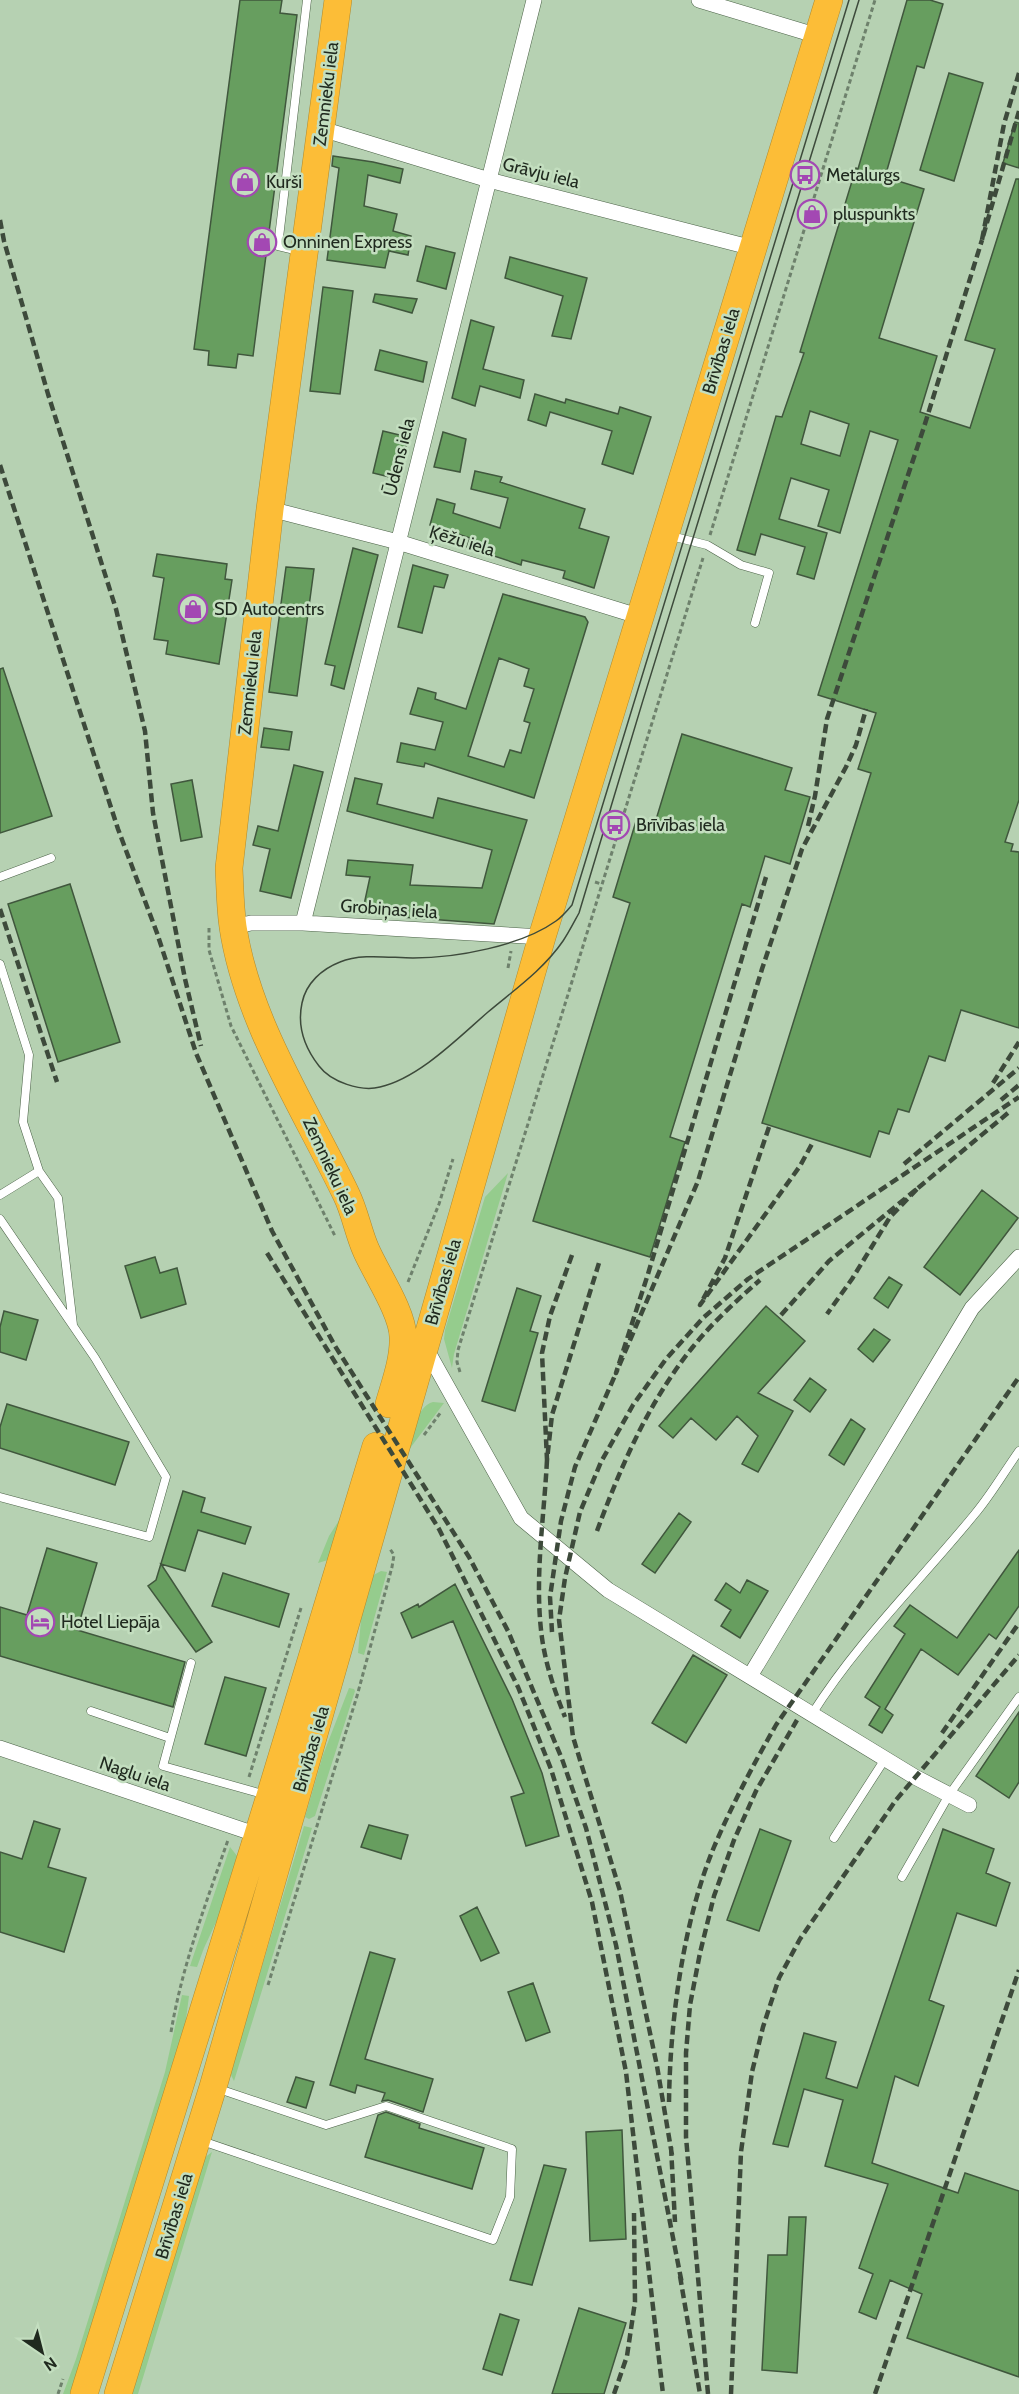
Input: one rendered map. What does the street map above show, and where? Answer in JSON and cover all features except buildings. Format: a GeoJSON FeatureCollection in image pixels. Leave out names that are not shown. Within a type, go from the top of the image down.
{"type":"FeatureCollection","features":[{"type":"Feature","properties":{"kind":"highway","name":"Zemnieku iela"},"geometry":{"type":"LineString","coordinates":[[338,0],[270,509],[229,868],[233,927],[248,990],[260,1021],[347,1197],[365,1248],[396,1312],[414,1341]]}},
{"type":"Feature","properties":{"kind":"highway","name":"Brīvības iela"},"geometry":{"type":"LineString","coordinates":[[118,2394],[213,2087],[414,1341],[667,534],[829,0]]}},
{"type":"Feature","properties":{"kind":"highway"},"geometry":{"type":"LineString","coordinates":[[347,1197],[366,1219],[405,1290],[414,1341]]}},
{"type":"Feature","properties":{"kind":"highway","name":"Brīvības iela"},"geometry":{"type":"LineString","coordinates":[[84,2394],[270,1796],[396,1380],[414,1341]]}},
{"type":"Feature","properties":{"kind":"street","name":"Ūdens iela"},"geometry":{"type":"LineString","coordinates":[[303,923],[534,0]]}},
{"type":"Feature","properties":{"kind":"street"},"geometry":{"type":"LineString","coordinates":[[699,0],[818,36]]}},
{"type":"Feature","properties":{"kind":"street","name":"Grāvju iela"},"geometry":{"type":"LineString","coordinates":[[322,129],[489,180],[753,248]]}},
{"type":"Feature","properties":{"kind":"street","name":"Ķēžu iela"},"geometry":{"type":"LineString","coordinates":[[270,509],[398,542],[641,617]]}},
{"type":"Feature","properties":{"kind":"street","name":"Grobiņas iela"},"geometry":{"type":"LineString","coordinates":[[233,927],[251,923],[303,923],[542,937]]}},
{"type":"Feature","properties":{"kind":"street"},"geometry":{"type":"LineString","coordinates":[[750,1676],[972,1308],[1019,1257]]}},
{"type":"Feature","properties":{"kind":"street"},"geometry":{"type":"LineString","coordinates":[[414,1341],[521,1518],[608,1590],[885,1759],[969,1805]]}},
{"type":"Feature","properties":{"kind":"street","name":"Naglu iela"},"geometry":{"type":"LineString","coordinates":[[0,1748],[258,1835]]}},
{"type":"Feature","properties":{"kind":"lane"},"geometry":{"type":"LineString","coordinates":[[305,252],[278,246],[308,0]]}},
{"type":"Feature","properties":{"kind":"lane"},"geometry":{"type":"LineString","coordinates":[[667,534],[707,545],[741,565],[769,573],[755,622]]}},
{"type":"Feature","properties":{"kind":"lane"},"geometry":{"type":"LineString","coordinates":[[0,877],[51,858]]}},
{"type":"Feature","properties":{"kind":"lane"},"geometry":{"type":"LineString","coordinates":[[0,964],[29,1055],[23,1122],[39,1171],[58,1198],[73,1327]]}},
{"type":"Feature","properties":{"kind":"lane"},"geometry":{"type":"LineString","coordinates":[[0,1194],[39,1171]]}},
{"type":"Feature","properties":{"kind":"lane"},"geometry":{"type":"LineString","coordinates":[[0,1219],[95,1358],[166,1477],[149,1537],[0,1497]]}},
{"type":"Feature","properties":{"kind":"lane"},"geometry":{"type":"LineString","coordinates":[[812,1714],[826,1692],[887,1614],[975,1514],[1019,1451]]}},
{"type":"Feature","properties":{"kind":"lane"},"geometry":{"type":"LineString","coordinates":[[191,1664],[163,1766],[270,1796]]}},
{"type":"Feature","properties":{"kind":"lane"},"geometry":{"type":"LineString","coordinates":[[902,1877],[949,1795],[1019,1697]]}},
{"type":"Feature","properties":{"kind":"lane"},"geometry":{"type":"LineString","coordinates":[[91,1711],[171,1738]]}},
{"type":"Feature","properties":{"kind":"lane"},"geometry":{"type":"LineString","coordinates":[[834,1838],[885,1759]]}},
{"type":"Feature","properties":{"kind":"lane"},"geometry":{"type":"LineString","coordinates":[[197,2139],[493,2240],[510,2197],[512,2149],[386,2106],[326,2125],[213,2087]]}},
{"type":"Feature","properties":{"kind":"path"},"geometry":{"type":"LineString","coordinates":[[579,957],[875,0]]}},
{"type":"Feature","properties":{"kind":"path"},"geometry":{"type":"LineString","coordinates":[[595,882],[601,884]]}},
{"type":"Feature","properties":{"kind":"path"},"geometry":{"type":"LineString","coordinates":[[508,970],[513,934]]}},
{"type":"Feature","properties":{"kind":"path"},"geometry":{"type":"LineString","coordinates":[[405,1290],[439,1204],[453,1159]]}},
{"type":"Feature","properties":{"kind":"green space"},"geometry":{"type":"Polygon","coordinates":[[[508,1173],[454,1354],[452,1368],[444,1339],[445,1330],[485,1197],[508,1173]]]}},
{"type":"Feature","properties":{"kind":"green space"},"geometry":{"type":"Polygon","coordinates":[[[433,1402],[444,1403],[408,1451],[419,1415],[427,1405],[433,1402]]]}},
{"type":"Feature","properties":{"kind":"green space"},"geometry":{"type":"Polygon","coordinates":[[[349,1505],[328,1560],[318,1563],[329,1536],[349,1505]]]}},
{"type":"Feature","properties":{"kind":"green space"},"geometry":{"type":"Polygon","coordinates":[[[381,1571],[387,1572],[364,1655],[358,1653],[362,1609],[370,1577],[381,1571]]]}},
{"type":"Feature","properties":{"kind":"green space"},"geometry":{"type":"Polygon","coordinates":[[[349,1688],[355,1691],[315,1816],[309,1819],[305,1817],[323,1755],[349,1688]]]}},
{"type":"Feature","properties":{"kind":"green space"},"geometry":{"type":"Polygon","coordinates":[[[304,1826],[312,1828],[234,2081],[230,2073],[304,1826]]]}},
{"type":"Feature","properties":{"kind":"green space"},"geometry":{"type":"Polygon","coordinates":[[[230,1847],[238,1857],[231,1890],[197,1967],[190,1966],[230,1847]]]}},
{"type":"Feature","properties":{"kind":"green space"},"geometry":{"type":"Polygon","coordinates":[[[182,1995],[189,1996],[184,2035],[76,2394],[63,2394],[76,2359],[165,2072],[182,1995]]]}},
{"type":"Feature","properties":{"kind":"green space"},"geometry":{"type":"Polygon","coordinates":[[[212,2152],[138,2394],[129,2394],[204,2158],[212,2152]]]}},
{"type":"Feature","properties":{"kind":"tram line"},"geometry":{"type":"LineString","coordinates":[[849,0],[572,905],[542,930],[507,944],[449,956],[348,959],[321,973],[311,983],[304,996],[301,1028],[306,1044],[319,1066],[339,1081],[356,1087],[380,1087],[395,1082],[423,1066],[451,1045],[537,970],[563,941],[579,913],[859,0]]}},
{"type":"Feature","properties":{"kind":"railway"},"geometry":{"type":"LineString","coordinates":[[1019,73],[1004,124],[982,240],[1019,111]]}},
{"type":"Feature","properties":{"kind":"railway"},"geometry":{"type":"LineString","coordinates":[[0,220],[48,394],[116,609],[145,731],[153,813],[185,979],[201,1046]]}},
{"type":"Feature","properties":{"kind":"railway"},"geometry":{"type":"LineString","coordinates":[[808,826],[827,719],[924,427],[982,240]]}},
{"type":"Feature","properties":{"kind":"railway"},"geometry":{"type":"LineString","coordinates":[[0,465],[118,829],[157,933],[196,1053],[272,1231],[335,1346],[469,1557],[508,1631],[562,1759],[586,1828],[616,1945],[682,2284]]}},
{"type":"Feature","properties":{"kind":"railway"},"geometry":{"type":"LineString","coordinates":[[766,877],[648,1274],[616,1373],[698,1181],[762,969],[802,849],[846,767],[856,745],[866,709]]}},
{"type":"Feature","properties":{"kind":"railway"},"geometry":{"type":"LineString","coordinates":[[0,909],[57,1082]]}},
{"type":"Feature","properties":{"kind":"railway"},"geometry":{"type":"LineString","coordinates":[[993,1083],[1019,1042]]}},
{"type":"Feature","properties":{"kind":"railway"},"geometry":{"type":"LineString","coordinates":[[904,1164],[1019,1068]]}},
{"type":"Feature","properties":{"kind":"railway"},"geometry":{"type":"LineString","coordinates":[[1001,1100],[1019,1085]]}},
{"type":"Feature","properties":{"kind":"railway"},"geometry":{"type":"LineString","coordinates":[[672,2155],[657,2066],[620,1891],[573,1737],[559,1620],[565,1578],[580,1512],[601,1462],[633,1405],[666,1359],[703,1318],[748,1279],[1019,1097]]}},
{"type":"Feature","properties":{"kind":"railway"},"geometry":{"type":"LineString","coordinates":[[918,1188],[1008,1113]]}},
{"type":"Feature","properties":{"kind":"railway"},"geometry":{"type":"LineString","coordinates":[[769,1127],[725,1258],[700,1305],[800,1166],[813,1142]]}},
{"type":"Feature","properties":{"kind":"railway"},"geometry":{"type":"LineString","coordinates":[[781,1315],[829,1261],[918,1188],[890,1217],[852,1279],[827,1314]]}},
{"type":"Feature","properties":{"kind":"railway"},"geometry":{"type":"LineString","coordinates":[[267,1253],[439,1529],[518,1687],[551,1769],[592,1902],[626,2072],[663,2394]]}},
{"type":"Feature","properties":{"kind":"railway"},"geometry":{"type":"LineString","coordinates":[[572,1255],[550,1316],[542,1353],[547,1460],[552,1415],[599,1263]]}},
{"type":"Feature","properties":{"kind":"railway"},"geometry":{"type":"LineString","coordinates":[[597,1531],[637,1436],[676,1369],[724,1312],[760,1280]]}},
{"type":"Feature","properties":{"kind":"railway"},"geometry":{"type":"LineString","coordinates":[[552,1632],[550,1597],[561,1521],[575,1467],[616,1373]]}},
{"type":"Feature","properties":{"kind":"railway"},"geometry":{"type":"LineString","coordinates":[[669,2102],[672,2039],[686,1939],[703,1876],[728,1816],[776,1725],[1019,1377]]}},
{"type":"Feature","properties":{"kind":"railway"},"geometry":{"type":"LineString","coordinates":[[547,1460],[539,1571],[540,1616],[546,1659],[565,1717]]}},
{"type":"Feature","properties":{"kind":"railway"},"geometry":{"type":"LineString","coordinates":[[942,1733],[1019,1623]]}},
{"type":"Feature","properties":{"kind":"railway"},"geometry":{"type":"LineString","coordinates":[[731,2394],[741,2152],[752,2072],[763,2027],[779,1978],[800,1939],[896,1800],[1019,1655]]}},
{"type":"Feature","properties":{"kind":"railway"},"geometry":{"type":"LineString","coordinates":[[708,2394],[686,2137],[686,2053],[690,2005],[714,1896],[734,1840],[756,1791],[797,1720]]}},
{"type":"Feature","properties":{"kind":"railway"},"geometry":{"type":"LineString","coordinates":[[875,2394],[1019,1970]]}},
{"type":"Feature","properties":{"kind":"railway"},"geometry":{"type":"LineString","coordinates":[[671,2147],[675,2222]]}},
{"type":"Feature","properties":{"kind":"railway"},"geometry":{"type":"LineString","coordinates":[[614,2394],[627,2356],[635,2302],[634,2213]]}},
{"type":"Feature","properties":{"kind":"railway"},"geometry":{"type":"LineString","coordinates":[[680,2276],[700,2394]]}},
{"type":"Feature","properties":{"kind":"place","name":"Metalurgs"},"geometry":{"type":"Point","coordinates":[805,175]}},
{"type":"Feature","properties":{"kind":"place","name":"Kurši"},"geometry":{"type":"Point","coordinates":[245,182]}},
{"type":"Feature","properties":{"kind":"place","name":"pluspunkts"},"geometry":{"type":"Point","coordinates":[812,214]}},
{"type":"Feature","properties":{"kind":"place","name":"Onninen Express"},"geometry":{"type":"Point","coordinates":[262,242]}},
{"type":"Feature","properties":{"kind":"place","name":"SD Autocentrs"},"geometry":{"type":"Point","coordinates":[193,609]}},
{"type":"Feature","properties":{"kind":"place","name":"Brīvības iela"},"geometry":{"type":"Point","coordinates":[615,825]}},
{"type":"Feature","properties":{"kind":"place","name":"Hotel Liepāja"},"geometry":{"type":"Point","coordinates":[40,1622]}}]}
